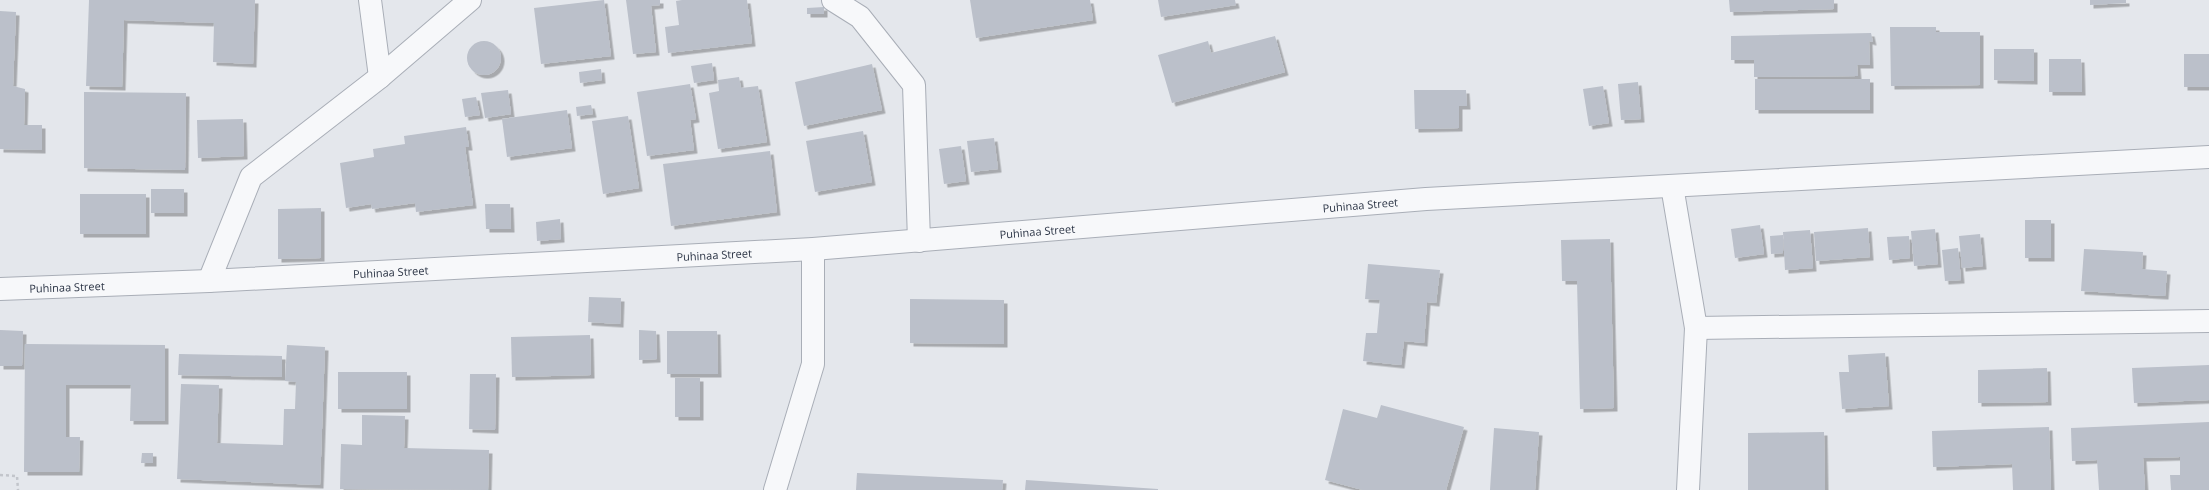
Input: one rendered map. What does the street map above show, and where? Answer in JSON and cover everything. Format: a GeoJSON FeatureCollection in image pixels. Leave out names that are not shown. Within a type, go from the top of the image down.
{"type":"FeatureCollection","features":[{"type":"Feature","properties":{"kind":"street"},"geometry":{"type":"LineString","coordinates":[[370,0],[380,77]]}},
{"type":"Feature","properties":{"kind":"street"},"geometry":{"type":"LineString","coordinates":[[209,281],[251,177],[380,77],[470,0]]}},
{"type":"Feature","properties":{"kind":"street"},"geometry":{"type":"LineString","coordinates":[[833,0],[860,17],[914,85],[919,240]]}},
{"type":"Feature","properties":{"kind":"street","name":"Puhinaa Street"},"geometry":{"type":"LineString","coordinates":[[0,289],[209,281],[813,249],[1426,199],[2209,157]]}},
{"type":"Feature","properties":{"kind":"street"},"geometry":{"type":"LineString","coordinates":[[1672,186],[1696,328],[1688,490]]}},
{"type":"Feature","properties":{"kind":"street"},"geometry":{"type":"LineString","coordinates":[[775,490],[813,364],[813,249]]}},
{"type":"Feature","properties":{"kind":"street"},"geometry":{"type":"LineString","coordinates":[[1696,328],[2209,321]]}},
{"type":"Feature","properties":{"kind":"path"},"geometry":{"type":"LineString","coordinates":[[0,475],[17,476],[18,490]]}},
{"type":"Feature","properties":{"kind":"building"},"geometry":{"type":"Polygon","coordinates":[[[89,0],[255,0],[253,64],[213,62],[214,23],[124,20],[122,87],[86,86],[89,0]]]}},
{"type":"Feature","properties":{"kind":"building"},"geometry":{"type":"Polygon","coordinates":[[[604,0],[611,56],[541,64],[534,8],[604,0]]]}},
{"type":"Feature","properties":{"kind":"building"},"geometry":{"type":"Polygon","coordinates":[[[626,0],[660,0],[660,5],[651,6],[656,52],[633,54],[626,0]]]}},
{"type":"Feature","properties":{"kind":"building"},"geometry":{"type":"Polygon","coordinates":[[[747,0],[752,43],[668,53],[665,27],[679,25],[676,1],[747,0]]]}},
{"type":"Feature","properties":{"kind":"building"},"geometry":{"type":"Polygon","coordinates":[[[970,0],[1090,0],[1093,20],[976,38],[970,0]]]}},
{"type":"Feature","properties":{"kind":"building"},"geometry":{"type":"Polygon","coordinates":[[[1158,0],[1235,0],[1236,5],[1161,17],[1158,0]]]}},
{"type":"Feature","properties":{"kind":"building"},"geometry":{"type":"Polygon","coordinates":[[[1729,0],[1834,0],[1834,9],[1730,12],[1729,0]]]}},
{"type":"Feature","properties":{"kind":"building"},"geometry":{"type":"Polygon","coordinates":[[[2090,0],[2126,0],[2126,3],[2090,5],[2090,0]]]}},
{"type":"Feature","properties":{"kind":"building"},"geometry":{"type":"Polygon","coordinates":[[[824,7],[824,14],[807,14],[807,8],[824,7]]]}},
{"type":"Feature","properties":{"kind":"building"},"geometry":{"type":"Polygon","coordinates":[[[0,11],[16,12],[13,86],[25,89],[24,125],[42,125],[42,150],[0,149],[0,11]]]}},
{"type":"Feature","properties":{"kind":"building"},"geometry":{"type":"Polygon","coordinates":[[[1890,27],[1936,27],[1936,32],[1980,32],[1980,85],[1891,86],[1890,27]]]}},
{"type":"Feature","properties":{"kind":"building"},"geometry":{"type":"Polygon","coordinates":[[[1871,33],[1873,42],[1869,41],[1870,65],[1857,65],[1858,76],[1754,77],[1754,60],[1731,60],[1731,36],[1871,33]]]}},
{"type":"Feature","properties":{"kind":"building"},"geometry":{"type":"Polygon","coordinates":[[[1275,36],[1285,72],[1172,103],[1158,55],[1208,41],[1211,53],[1275,36]]]}},
{"type":"Feature","properties":{"kind":"building"},"geometry":{"type":"Polygon","coordinates":[[[481,41],[487,41],[496,46],[500,52],[500,64],[496,70],[487,75],[481,75],[472,70],[467,61],[467,55],[472,46],[481,41]]]}},
{"type":"Feature","properties":{"kind":"building"},"geometry":{"type":"Polygon","coordinates":[[[1994,49],[2034,49],[2034,81],[1994,80],[1994,49]]]}},
{"type":"Feature","properties":{"kind":"building"},"geometry":{"type":"Polygon","coordinates":[[[2184,54],[2209,54],[2209,87],[2184,87],[2184,54]]]}},
{"type":"Feature","properties":{"kind":"building"},"geometry":{"type":"Polygon","coordinates":[[[2049,59],[2081,59],[2082,92],[2049,92],[2049,59]]]}},
{"type":"Feature","properties":{"kind":"building"},"geometry":{"type":"Polygon","coordinates":[[[712,63],[714,80],[694,83],[691,66],[712,63]]]}},
{"type":"Feature","properties":{"kind":"building"},"geometry":{"type":"Polygon","coordinates":[[[872,64],[882,110],[804,126],[795,82],[872,64]]]}},
{"type":"Feature","properties":{"kind":"building"},"geometry":{"type":"Polygon","coordinates":[[[601,69],[602,80],[580,83],[579,72],[601,69]]]}},
{"type":"Feature","properties":{"kind":"building"},"geometry":{"type":"Polygon","coordinates":[[[739,77],[741,88],[758,86],[767,142],[718,149],[709,93],[719,91],[718,80],[739,77]]]}},
{"type":"Feature","properties":{"kind":"building"},"geometry":{"type":"Polygon","coordinates":[[[1755,79],[1870,79],[1870,110],[1755,110],[1755,79]]]}},
{"type":"Feature","properties":{"kind":"building"},"geometry":{"type":"Polygon","coordinates":[[[1638,82],[1641,119],[1621,120],[1618,84],[1638,82]]]}},
{"type":"Feature","properties":{"kind":"building"},"geometry":{"type":"Polygon","coordinates":[[[690,84],[696,119],[690,120],[694,150],[647,156],[637,92],[690,84]]]}},
{"type":"Feature","properties":{"kind":"building"},"geometry":{"type":"Polygon","coordinates":[[[1603,86],[1609,123],[1589,126],[1583,89],[1603,86]]]}},
{"type":"Feature","properties":{"kind":"building"},"geometry":{"type":"Polygon","coordinates":[[[508,90],[511,114],[485,118],[481,93],[508,90]]]}},
{"type":"Feature","properties":{"kind":"building"},"geometry":{"type":"Polygon","coordinates":[[[1414,90],[1466,90],[1467,106],[1459,106],[1459,128],[1415,129],[1414,90]]]}},
{"type":"Feature","properties":{"kind":"building"},"geometry":{"type":"Polygon","coordinates":[[[84,92],[186,93],[185,170],[84,168],[84,92]]]}},
{"type":"Feature","properties":{"kind":"building"},"geometry":{"type":"Polygon","coordinates":[[[476,97],[480,115],[465,117],[462,99],[476,97]]]}},
{"type":"Feature","properties":{"kind":"building"},"geometry":{"type":"Polygon","coordinates":[[[591,105],[593,114],[577,116],[576,107],[591,105]]]}},
{"type":"Feature","properties":{"kind":"building"},"geometry":{"type":"Polygon","coordinates":[[[567,110],[572,148],[507,157],[502,119],[567,110]]]}},
{"type":"Feature","properties":{"kind":"building"},"geometry":{"type":"Polygon","coordinates":[[[628,116],[639,188],[603,194],[592,121],[628,116]]]}},
{"type":"Feature","properties":{"kind":"building"},"geometry":{"type":"Polygon","coordinates":[[[243,119],[244,156],[198,158],[197,120],[243,119]]]}},
{"type":"Feature","properties":{"kind":"building"},"geometry":{"type":"Polygon","coordinates":[[[466,127],[469,147],[465,147],[473,205],[416,212],[415,203],[372,209],[371,204],[346,208],[340,163],[374,157],[373,149],[405,144],[404,136],[466,127]]]}},
{"type":"Feature","properties":{"kind":"building"},"geometry":{"type":"Polygon","coordinates":[[[863,131],[872,182],[815,192],[806,141],[863,131]]]}},
{"type":"Feature","properties":{"kind":"building"},"geometry":{"type":"Polygon","coordinates":[[[994,138],[998,169],[971,172],[967,141],[994,138]]]}},
{"type":"Feature","properties":{"kind":"building"},"geometry":{"type":"Polygon","coordinates":[[[961,146],[966,181],[944,184],[939,149],[961,146]]]}},
{"type":"Feature","properties":{"kind":"building"},"geometry":{"type":"Polygon","coordinates":[[[770,151],[777,212],[671,226],[663,164],[770,151]]]}},
{"type":"Feature","properties":{"kind":"building"},"geometry":{"type":"Polygon","coordinates":[[[151,189],[184,189],[184,213],[151,213],[151,189]]]}},
{"type":"Feature","properties":{"kind":"building"},"geometry":{"type":"Polygon","coordinates":[[[80,194],[146,194],[146,234],[80,234],[80,194]]]}},
{"type":"Feature","properties":{"kind":"building"},"geometry":{"type":"Polygon","coordinates":[[[485,204],[510,204],[511,229],[486,229],[485,204]]]}},
{"type":"Feature","properties":{"kind":"building"},"geometry":{"type":"Polygon","coordinates":[[[321,208],[321,258],[278,259],[278,209],[321,208]]]}},
{"type":"Feature","properties":{"kind":"building"},"geometry":{"type":"Polygon","coordinates":[[[560,219],[561,239],[537,241],[536,222],[560,219]]]}},
{"type":"Feature","properties":{"kind":"building"},"geometry":{"type":"Polygon","coordinates":[[[2025,220],[2051,220],[2051,258],[2025,258],[2025,220]]]}},
{"type":"Feature","properties":{"kind":"building"},"geometry":{"type":"Polygon","coordinates":[[[1760,225],[1764,254],[1735,258],[1731,229],[1760,225]]]}},
{"type":"Feature","properties":{"kind":"building"},"geometry":{"type":"Polygon","coordinates":[[[1868,228],[1870,257],[1816,261],[1814,232],[1868,228]]]}},
{"type":"Feature","properties":{"kind":"building"},"geometry":{"type":"Polygon","coordinates":[[[1935,229],[1938,264],[1914,266],[1911,231],[1935,229]]]}},
{"type":"Feature","properties":{"kind":"building"},"geometry":{"type":"Polygon","coordinates":[[[1810,230],[1813,268],[1785,270],[1783,232],[1810,230]]]}},
{"type":"Feature","properties":{"kind":"building"},"geometry":{"type":"Polygon","coordinates":[[[1980,234],[1983,266],[1962,268],[1959,236],[1980,234]]]}},
{"type":"Feature","properties":{"kind":"building"},"geometry":{"type":"Polygon","coordinates":[[[1783,235],[1783,253],[1771,254],[1770,236],[1783,235]]]}},
{"type":"Feature","properties":{"kind":"building"},"geometry":{"type":"Polygon","coordinates":[[[1909,236],[1910,258],[1889,260],[1887,237],[1909,236]]]}},
{"type":"Feature","properties":{"kind":"building"},"geometry":{"type":"Polygon","coordinates":[[[1610,239],[1614,408],[1580,409],[1577,281],[1562,281],[1561,240],[1610,239]]]}},
{"type":"Feature","properties":{"kind":"building"},"geometry":{"type":"Polygon","coordinates":[[[1958,248],[1961,280],[1945,281],[1942,250],[1958,248]]]}},
{"type":"Feature","properties":{"kind":"building"},"geometry":{"type":"Polygon","coordinates":[[[2084,249],[2143,252],[2142,269],[2167,271],[2165,296],[2081,291],[2084,249]]]}},
{"type":"Feature","properties":{"kind":"building"},"geometry":{"type":"Polygon","coordinates":[[[1368,264],[1440,270],[1436,303],[1427,302],[1424,343],[1404,341],[1401,365],[1363,361],[1366,333],[1377,333],[1380,300],[1365,299],[1368,264]]]}},
{"type":"Feature","properties":{"kind":"building"},"geometry":{"type":"Polygon","coordinates":[[[589,297],[621,298],[620,324],[588,322],[589,297]]]}},
{"type":"Feature","properties":{"kind":"building"},"geometry":{"type":"Polygon","coordinates":[[[910,299],[1004,300],[1004,344],[910,343],[910,299]]]}},
{"type":"Feature","properties":{"kind":"building"},"geometry":{"type":"Polygon","coordinates":[[[0,330],[23,331],[22,366],[0,366],[0,330]]]}},
{"type":"Feature","properties":{"kind":"building"},"geometry":{"type":"Polygon","coordinates":[[[639,330],[656,331],[657,359],[639,360],[639,330]]]}},
{"type":"Feature","properties":{"kind":"building"},"geometry":{"type":"Polygon","coordinates":[[[667,331],[717,331],[718,374],[667,374],[667,331]]]}},
{"type":"Feature","properties":{"kind":"building"},"geometry":{"type":"Polygon","coordinates":[[[590,335],[591,375],[512,377],[511,337],[590,335]]]}},
{"type":"Feature","properties":{"kind":"building"},"geometry":{"type":"Polygon","coordinates":[[[25,344],[165,345],[165,421],[130,421],[131,385],[66,385],[66,437],[80,437],[79,472],[24,472],[25,344]]]}},
{"type":"Feature","properties":{"kind":"building"},"geometry":{"type":"Polygon","coordinates":[[[287,345],[325,347],[320,485],[177,479],[181,384],[219,385],[217,443],[283,445],[284,409],[295,409],[296,382],[285,381],[287,345]]]}},
{"type":"Feature","properties":{"kind":"building"},"geometry":{"type":"Polygon","coordinates":[[[1885,353],[1889,406],[1842,409],[1839,372],[1849,372],[1848,355],[1885,353]]]}},
{"type":"Feature","properties":{"kind":"building"},"geometry":{"type":"Polygon","coordinates":[[[179,354],[282,356],[282,377],[178,375],[179,354]]]}},
{"type":"Feature","properties":{"kind":"building"},"geometry":{"type":"Polygon","coordinates":[[[2209,365],[2209,400],[2134,403],[2132,368],[2209,365]]]}},
{"type":"Feature","properties":{"kind":"building"},"geometry":{"type":"Polygon","coordinates":[[[2047,368],[2048,402],[1978,403],[1978,370],[2047,368]]]}},
{"type":"Feature","properties":{"kind":"building"},"geometry":{"type":"Polygon","coordinates":[[[338,372],[407,372],[407,409],[338,409],[338,372]]]}},
{"type":"Feature","properties":{"kind":"building"},"geometry":{"type":"Polygon","coordinates":[[[470,374],[496,374],[495,430],[469,429],[470,374]]]}},
{"type":"Feature","properties":{"kind":"building"},"geometry":{"type":"Polygon","coordinates":[[[675,378],[700,378],[700,417],[675,417],[675,378]]]}},
{"type":"Feature","properties":{"kind":"building"},"geometry":{"type":"Polygon","coordinates":[[[1381,405],[1464,427],[1446,490],[1363,490],[1325,480],[1343,409],[1377,418],[1381,405]]]}},
{"type":"Feature","properties":{"kind":"building"},"geometry":{"type":"Polygon","coordinates":[[[362,415],[405,416],[404,448],[489,450],[488,490],[340,489],[341,444],[362,445],[362,415]]]}},
{"type":"Feature","properties":{"kind":"building"},"geometry":{"type":"Polygon","coordinates":[[[2209,422],[2209,490],[2171,490],[2170,475],[2180,475],[2180,457],[2143,458],[2145,490],[2099,490],[2097,460],[2072,461],[2071,428],[2209,422]]]}},
{"type":"Feature","properties":{"kind":"building"},"geometry":{"type":"Polygon","coordinates":[[[2049,427],[2051,490],[2013,490],[2012,464],[1933,467],[1932,431],[2049,427]]]}},
{"type":"Feature","properties":{"kind":"building"},"geometry":{"type":"Polygon","coordinates":[[[1494,428],[1539,432],[1535,490],[1490,490],[1494,428]]]}},
{"type":"Feature","properties":{"kind":"building"},"geometry":{"type":"Polygon","coordinates":[[[1824,432],[1825,490],[1748,490],[1748,433],[1824,432]]]}},
{"type":"Feature","properties":{"kind":"building"},"geometry":{"type":"Polygon","coordinates":[[[142,453],[153,453],[153,463],[141,463],[142,453]]]}},
{"type":"Feature","properties":{"kind":"building"},"geometry":{"type":"Polygon","coordinates":[[[857,473],[1003,480],[1002,490],[856,490],[857,473]]]}},
{"type":"Feature","properties":{"kind":"building"},"geometry":{"type":"Polygon","coordinates":[[[1026,480],[1158,489],[1158,490],[1025,490],[1026,480]]]}}]}
